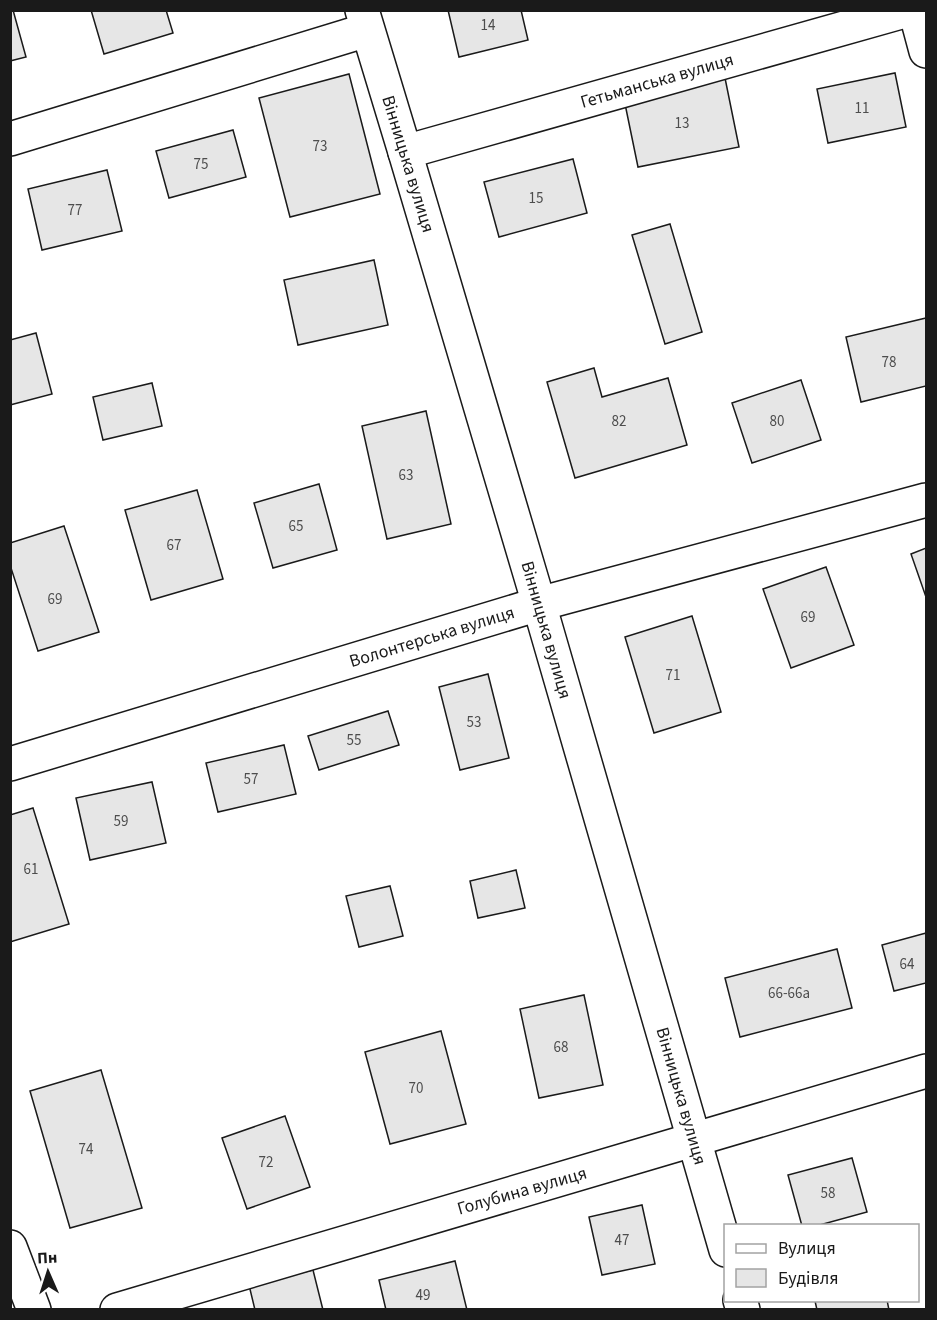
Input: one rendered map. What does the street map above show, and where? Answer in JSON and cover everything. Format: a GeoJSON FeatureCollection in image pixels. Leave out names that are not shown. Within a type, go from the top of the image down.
{"type":"FeatureCollection","features":[{"type":"Feature","properties":{"kind":"street","name":"Гетьманська вулиця"},"geometry":{"type":"LineString","coordinates":[[405,152],[908,10]]}},
{"type":"Feature","properties":{"kind":"street"},"geometry":{"type":"LineString","coordinates":[[915,10],[927,51]]}},
{"type":"Feature","properties":{"kind":"street","name":"Вінницька вулиця"},"geometry":{"type":"LineString","coordinates":[[364,20],[539,604],[724,1243]]}},
{"type":"Feature","properties":{"kind":"street"},"geometry":{"type":"LineString","coordinates":[[10,139],[364,20]]}},
{"type":"Feature","properties":{"kind":"street","name":"Волонтерська вулиця"},"geometry":{"type":"LineString","coordinates":[[10,764],[539,604],[927,500]]}},
{"type":"Feature","properties":{"kind":"street","name":"Голубина вулиця"},"geometry":{"type":"LineString","coordinates":[[117,1310],[927,1071]]}},
{"type":"Feature","properties":{"kind":"street"},"geometry":{"type":"LineString","coordinates":[[10,1247],[34,1310]]}},
{"type":"Feature","properties":{"kind":"building"},"geometry":{"type":"Polygon","coordinates":[[[10,10],[13,10],[26,57],[10,61],[10,10]]]}},
{"type":"Feature","properties":{"kind":"building"},"geometry":{"type":"Polygon","coordinates":[[[91,10],[166,10],[173,33],[104,54],[91,10]]]}},
{"type":"Feature","properties":{"kind":"building"},"geometry":{"type":"Polygon","coordinates":[[[448,10],[521,10],[528,40],[459,57],[448,10]]]}},
{"type":"Feature","properties":{"kind":"building"},"geometry":{"type":"Polygon","coordinates":[[[895,73],[906,127],[828,143],[817,89],[895,73]]]}},
{"type":"Feature","properties":{"kind":"building"},"geometry":{"type":"Polygon","coordinates":[[[349,74],[380,194],[290,217],[259,98],[349,74]]]}},
{"type":"Feature","properties":{"kind":"building"},"geometry":{"type":"Polygon","coordinates":[[[725,78],[739,147],[638,167],[624,99],[725,78]]]}},
{"type":"Feature","properties":{"kind":"building"},"geometry":{"type":"Polygon","coordinates":[[[233,130],[246,177],[169,198],[156,151],[233,130]]]}},
{"type":"Feature","properties":{"kind":"building"},"geometry":{"type":"Polygon","coordinates":[[[573,159],[587,213],[499,237],[484,182],[573,159]]]}},
{"type":"Feature","properties":{"kind":"building"},"geometry":{"type":"Polygon","coordinates":[[[107,170],[122,231],[42,250],[28,189],[107,170]]]}},
{"type":"Feature","properties":{"kind":"building"},"geometry":{"type":"Polygon","coordinates":[[[670,224],[702,332],[665,344],[632,235],[670,224]]]}},
{"type":"Feature","properties":{"kind":"building"},"geometry":{"type":"Polygon","coordinates":[[[374,260],[388,325],[298,345],[284,280],[374,260]]]}},
{"type":"Feature","properties":{"kind":"building"},"geometry":{"type":"Polygon","coordinates":[[[926,318],[926,386],[861,402],[846,337],[926,318]]]}},
{"type":"Feature","properties":{"kind":"building"},"geometry":{"type":"Polygon","coordinates":[[[36,333],[52,394],[10,405],[10,340],[36,333]]]}},
{"type":"Feature","properties":{"kind":"building"},"geometry":{"type":"Polygon","coordinates":[[[594,368],[602,397],[668,378],[687,445],[575,478],[547,382],[594,368]]]}},
{"type":"Feature","properties":{"kind":"building"},"geometry":{"type":"Polygon","coordinates":[[[801,380],[821,440],[752,463],[732,403],[801,380]]]}},
{"type":"Feature","properties":{"kind":"building"},"geometry":{"type":"Polygon","coordinates":[[[152,383],[162,426],[103,440],[93,397],[152,383]]]}},
{"type":"Feature","properties":{"kind":"building"},"geometry":{"type":"Polygon","coordinates":[[[426,411],[451,524],[387,539],[362,426],[426,411]]]}},
{"type":"Feature","properties":{"kind":"building"},"geometry":{"type":"Polygon","coordinates":[[[319,484],[337,550],[273,568],[254,503],[319,484]]]}},
{"type":"Feature","properties":{"kind":"building"},"geometry":{"type":"Polygon","coordinates":[[[197,490],[223,579],[151,600],[125,510],[197,490]]]}},
{"type":"Feature","properties":{"kind":"building"},"geometry":{"type":"Polygon","coordinates":[[[64,526],[99,632],[38,651],[10,565],[10,543],[64,526]]]}},
{"type":"Feature","properties":{"kind":"building"},"geometry":{"type":"Polygon","coordinates":[[[926,548],[926,597],[911,554],[926,548]]]}},
{"type":"Feature","properties":{"kind":"building"},"geometry":{"type":"Polygon","coordinates":[[[826,567],[854,645],[791,668],[763,589],[826,567]]]}},
{"type":"Feature","properties":{"kind":"building"},"geometry":{"type":"Polygon","coordinates":[[[692,616],[721,712],[654,733],[625,637],[692,616]]]}},
{"type":"Feature","properties":{"kind":"building"},"geometry":{"type":"Polygon","coordinates":[[[488,674],[509,758],[460,770],[439,687],[488,674]]]}},
{"type":"Feature","properties":{"kind":"building"},"geometry":{"type":"Polygon","coordinates":[[[388,711],[399,745],[319,770],[308,736],[388,711]]]}},
{"type":"Feature","properties":{"kind":"building"},"geometry":{"type":"Polygon","coordinates":[[[284,745],[296,794],[218,812],[206,763],[284,745]]]}},
{"type":"Feature","properties":{"kind":"building"},"geometry":{"type":"Polygon","coordinates":[[[152,782],[166,843],[90,860],[76,798],[152,782]]]}},
{"type":"Feature","properties":{"kind":"building"},"geometry":{"type":"Polygon","coordinates":[[[33,808],[69,924],[10,942],[10,815],[33,808]]]}},
{"type":"Feature","properties":{"kind":"building"},"geometry":{"type":"Polygon","coordinates":[[[516,870],[525,908],[478,918],[470,881],[516,870]]]}},
{"type":"Feature","properties":{"kind":"building"},"geometry":{"type":"Polygon","coordinates":[[[390,886],[403,936],[359,947],[346,896],[390,886]]]}},
{"type":"Feature","properties":{"kind":"building"},"geometry":{"type":"Polygon","coordinates":[[[926,933],[926,983],[894,991],[882,945],[926,933]]]}},
{"type":"Feature","properties":{"kind":"building"},"geometry":{"type":"Polygon","coordinates":[[[837,949],[852,1008],[740,1037],[725,978],[837,949]]]}},
{"type":"Feature","properties":{"kind":"building"},"geometry":{"type":"Polygon","coordinates":[[[584,995],[603,1085],[539,1098],[520,1009],[584,995]]]}},
{"type":"Feature","properties":{"kind":"building"},"geometry":{"type":"Polygon","coordinates":[[[441,1031],[466,1124],[390,1144],[365,1052],[441,1031]]]}},
{"type":"Feature","properties":{"kind":"building"},"geometry":{"type":"Polygon","coordinates":[[[101,1070],[142,1208],[70,1228],[30,1091],[101,1070]]]}},
{"type":"Feature","properties":{"kind":"building"},"geometry":{"type":"Polygon","coordinates":[[[285,1116],[310,1187],[247,1209],[222,1138],[285,1116]]]}},
{"type":"Feature","properties":{"kind":"building"},"geometry":{"type":"Polygon","coordinates":[[[852,1158],[867,1212],[823,1224],[801,1224],[788,1175],[852,1158]]]}},
{"type":"Feature","properties":{"kind":"building"},"geometry":{"type":"Polygon","coordinates":[[[642,1205],[655,1264],[602,1275],[589,1217],[642,1205]]]}},
{"type":"Feature","properties":{"kind":"building"},"geometry":{"type":"Polygon","coordinates":[[[455,1261],[467,1310],[386,1310],[379,1280],[455,1261]]]}},
{"type":"Feature","properties":{"kind":"building"},"geometry":{"type":"Polygon","coordinates":[[[313,1270],[323,1310],[255,1310],[249,1285],[313,1270]]]}},
{"type":"Feature","properties":{"kind":"building"},"geometry":{"type":"Polygon","coordinates":[[[815,1302],[887,1302],[889,1310],[817,1310],[815,1302]]]}}]}
